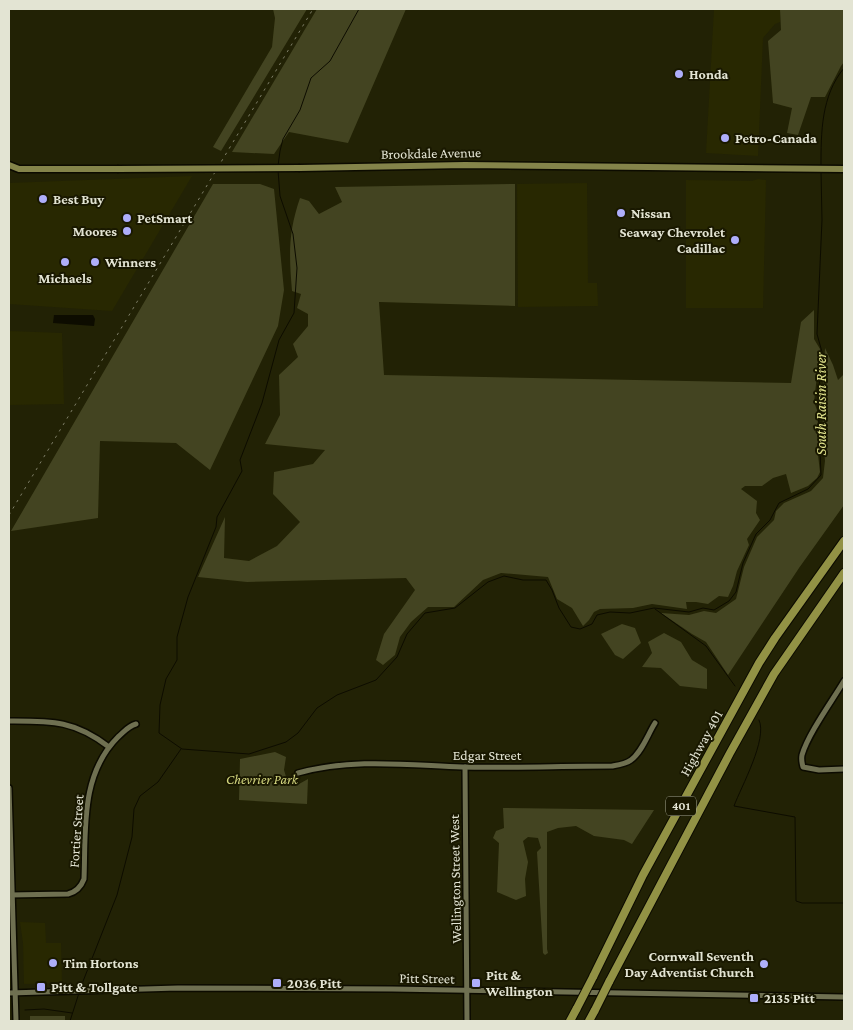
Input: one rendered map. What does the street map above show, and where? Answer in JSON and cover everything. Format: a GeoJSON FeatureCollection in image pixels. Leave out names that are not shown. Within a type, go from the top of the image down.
{"type":"FeatureCollection","features":[{"type":"Feature","properties":{"kind":"highway","name":"Highway 401"},"geometry":{"type":"LineString","coordinates":[[570,1021],[643,876],[755,671],[775,638],[844,541]]}},
{"type":"Feature","properties":{"kind":"highway","name":"401"},"geometry":{"type":"LineString","coordinates":[[589,1021],[730,753],[774,674],[790,648],[844,573]]}},
{"type":"Feature","properties":{"kind":"main road","name":"Brookdale Avenue"},"geometry":{"type":"LineString","coordinates":[[9,165],[19,169]]}},
{"type":"Feature","properties":{"kind":"main road","name":"Brookdale Avenue"},"geometry":{"type":"LineString","coordinates":[[9,172],[19,169],[475,165],[844,169]]}},
{"type":"Feature","properties":{"kind":"street"},"geometry":{"type":"LineString","coordinates":[[844,681],[812,735],[802,755],[801,762],[803,767],[819,770],[844,770]]}},
{"type":"Feature","properties":{"kind":"street"},"geometry":{"type":"LineString","coordinates":[[9,721],[62,723],[85,731],[109,747]]}},
{"type":"Feature","properties":{"kind":"street","name":"Edgar Street"},"geometry":{"type":"LineString","coordinates":[[298,773],[313,769],[363,763],[465,767],[612,766],[631,760],[638,752],[655,722]]}},
{"type":"Feature","properties":{"kind":"street","name":"Fortier Street"},"geometry":{"type":"LineString","coordinates":[[11,894],[68,894],[80,888],[84,879],[87,804],[90,786],[98,766],[109,747],[129,726],[136,724]]}},
{"type":"Feature","properties":{"kind":"street","name":"Wellington Street West"},"geometry":{"type":"LineString","coordinates":[[465,767],[467,1021]]}},
{"type":"Feature","properties":{"kind":"street"},"geometry":{"type":"LineString","coordinates":[[9,788],[16,1021]]}},
{"type":"Feature","properties":{"kind":"street","name":"Pitt Street"},"geometry":{"type":"LineString","coordinates":[[9,993],[178,988],[468,990],[844,997]]}},
{"type":"Feature","properties":{"kind":"shaded area"},"geometry":{"type":"Polygon","coordinates":[[[714,9],[780,9],[780,22],[775,24],[763,38],[758,156],[706,153],[714,9]]]}},
{"type":"Feature","properties":{"kind":"shaded area"},"geometry":{"type":"Polygon","coordinates":[[[192,176],[112,311],[9,304],[9,183],[192,176]]]}},
{"type":"Feature","properties":{"kind":"shaded area"},"geometry":{"type":"Polygon","coordinates":[[[758,179],[766,180],[763,308],[686,308],[686,180],[752,181],[758,179]]]}},
{"type":"Feature","properties":{"kind":"shaded area"},"geometry":{"type":"Polygon","coordinates":[[[587,183],[588,283],[597,283],[598,306],[518,307],[517,184],[587,183]]]}},
{"type":"Feature","properties":{"kind":"shaded area"},"geometry":{"type":"Polygon","coordinates":[[[54,315],[93,315],[95,319],[94,326],[53,323],[54,315]]]}},
{"type":"Feature","properties":{"kind":"shaded area"},"geometry":{"type":"Polygon","coordinates":[[[9,331],[62,333],[64,404],[9,405],[9,331]]]}},
{"type":"Feature","properties":{"kind":"shaded area"},"geometry":{"type":"Polygon","coordinates":[[[20,922],[45,923],[46,943],[61,943],[62,983],[24,984],[23,943],[20,922]]]}},
{"type":"Feature","properties":{"kind":"green space"},"geometry":{"type":"Polygon","coordinates":[[[273,9],[307,9],[221,151],[213,147],[272,47],[275,18],[273,9]]]}},
{"type":"Feature","properties":{"kind":"green space"},"geometry":{"type":"Polygon","coordinates":[[[317,9],[406,9],[348,143],[289,132],[274,154],[232,152],[317,9]]]}},
{"type":"Feature","properties":{"kind":"green space"},"geometry":{"type":"Polygon","coordinates":[[[780,9],[844,9],[844,62],[825,97],[811,97],[798,135],[787,133],[792,108],[773,103],[768,41],[781,30],[780,9]]]}},
{"type":"Feature","properties":{"kind":"green space"},"geometry":{"type":"Polygon","coordinates":[[[213,184],[260,184],[274,189],[284,290],[278,326],[210,470],[176,443],[100,441],[98,518],[11,531],[213,184]]]}},
{"type":"Feature","properties":{"kind":"green space"},"geometry":{"type":"Polygon","coordinates":[[[515,184],[515,306],[379,302],[384,375],[791,383],[801,322],[814,310],[814,339],[820,349],[814,402],[817,410],[819,441],[817,446],[820,472],[817,478],[808,486],[791,493],[786,474],[773,478],[762,486],[745,486],[741,489],[757,501],[756,513],[760,520],[747,539],[749,545],[728,597],[719,596],[708,604],[686,602],[687,609],[652,604],[633,608],[600,609],[594,612],[583,626],[572,608],[557,599],[548,577],[501,573],[483,580],[454,607],[428,607],[411,622],[400,637],[395,655],[383,665],[376,660],[384,634],[415,590],[406,578],[247,582],[198,577],[225,517],[224,558],[249,561],[277,546],[300,522],[273,494],[274,472],[313,464],[325,450],[265,444],[280,415],[279,375],[298,357],[293,344],[308,326],[308,314],[297,308],[301,294],[292,291],[291,278],[291,233],[300,198],[309,201],[319,214],[342,202],[335,187],[515,184]]]}},
{"type":"Feature","properties":{"kind":"green space"},"geometry":{"type":"Polygon","coordinates":[[[825,348],[838,380],[844,374],[844,505],[799,568],[728,675],[706,642],[661,613],[689,615],[704,611],[716,613],[736,599],[744,567],[757,537],[774,520],[776,511],[784,503],[811,491],[823,478],[825,461],[822,409],[825,348]]]}},
{"type":"Feature","properties":{"kind":"green space"},"geometry":{"type":"Polygon","coordinates":[[[622,624],[635,628],[641,643],[623,659],[615,655],[601,634],[622,624]]]}},
{"type":"Feature","properties":{"kind":"green space"},"geometry":{"type":"Polygon","coordinates":[[[664,633],[681,642],[692,660],[707,669],[707,689],[680,686],[661,668],[642,667],[652,653],[648,642],[664,633]]]}},
{"type":"Feature","properties":{"kind":"green space","name":"Chevrier Park"},"geometry":{"type":"Polygon","coordinates":[[[275,752],[286,757],[284,770],[287,780],[299,784],[308,779],[307,804],[239,800],[240,759],[275,752]]]}},
{"type":"Feature","properties":{"kind":"green space"},"geometry":{"type":"Polygon","coordinates":[[[503,808],[654,810],[632,844],[624,840],[594,836],[576,826],[558,828],[547,832],[548,953],[545,955],[543,953],[537,852],[541,848],[538,838],[528,837],[523,841],[528,862],[525,879],[526,896],[516,900],[497,892],[499,843],[493,838],[496,831],[504,828],[503,808]]]}},
{"type":"Feature","properties":{"kind":"green space"},"geometry":{"type":"Polygon","coordinates":[[[30,1016],[65,1016],[65,1021],[30,1021],[30,1016]]]}},
{"type":"Feature","properties":{"kind":"waterway"},"geometry":{"type":"LineString","coordinates":[[278,166],[283,139],[300,110],[311,78],[330,61],[359,9]]}},
{"type":"Feature","properties":{"kind":"waterway","name":"South Raisin River"},"geometry":{"type":"LineString","coordinates":[[821,167],[822,128],[827,102],[836,79],[844,68]]}},
{"type":"Feature","properties":{"kind":"waterway"},"geometry":{"type":"LineString","coordinates":[[278,170],[280,196],[293,234],[297,268],[294,313],[279,340],[262,403],[240,460],[242,471],[217,517],[216,527],[188,597],[177,637],[177,660],[166,679],[160,705],[159,733],[182,749],[249,754],[286,742],[298,733],[317,708],[337,695],[376,680],[397,657],[407,634],[425,613],[455,608],[488,582],[504,576],[523,580],[546,580],[559,608],[571,627],[580,629],[592,624],[597,615],[610,612],[630,613],[654,608],[689,612],[703,608],[714,610],[729,601],[736,592],[743,563],[756,534],[770,520],[779,503],[808,489],[821,475],[818,400],[822,352],[817,334],[822,220],[821,171]]}},
{"type":"Feature","properties":{"kind":"waterway"},"geometry":{"type":"LineString","coordinates":[[655,609],[706,646],[735,686]]}},
{"type":"Feature","properties":{"kind":"waterway"},"geometry":{"type":"LineString","coordinates":[[759,720],[761,728],[757,751],[734,806],[795,817],[796,901],[802,903],[844,903]]}},
{"type":"Feature","properties":{"kind":"waterway"},"geometry":{"type":"LineString","coordinates":[[80,989],[117,895],[132,837],[134,809],[140,796],[158,782],[181,749]]}},
{"type":"Feature","properties":{"kind":"waterway"},"geometry":{"type":"LineString","coordinates":[[70,1021],[79,993]]}},
{"type":"Feature","properties":{"kind":"waterway"},"geometry":{"type":"LineString","coordinates":[[25,1010],[44,1009],[72,1013]]}},
{"type":"Feature","properties":{"kind":"railway"},"geometry":{"type":"LineString","coordinates":[[9,515],[313,9]]}},
{"type":"Feature","properties":{"kind":"place","name":"Honda"},"geometry":{"type":"Point","coordinates":[679,74]}},
{"type":"Feature","properties":{"kind":"place","name":"Petro-Canada"},"geometry":{"type":"Point","coordinates":[725,138]}},
{"type":"Feature","properties":{"kind":"place","name":"Best Buy"},"geometry":{"type":"Point","coordinates":[43,199]}},
{"type":"Feature","properties":{"kind":"place","name":"Nissan"},"geometry":{"type":"Point","coordinates":[621,213]}},
{"type":"Feature","properties":{"kind":"place","name":"PetSmart"},"geometry":{"type":"Point","coordinates":[127,218]}},
{"type":"Feature","properties":{"kind":"place","name":"Moores"},"geometry":{"type":"Point","coordinates":[127,231]}},
{"type":"Feature","properties":{"kind":"place","name":"Seaway Chevrolet Cadillac"},"geometry":{"type":"Point","coordinates":[735,240]}},
{"type":"Feature","properties":{"kind":"place","name":"Michaels"},"geometry":{"type":"Point","coordinates":[65,262]}},
{"type":"Feature","properties":{"kind":"place","name":"Winners"},"geometry":{"type":"Point","coordinates":[95,262]}},
{"type":"Feature","properties":{"kind":"place","name":"Tim Hortons"},"geometry":{"type":"Point","coordinates":[53,963]}},
{"type":"Feature","properties":{"kind":"place","name":"Cornwall Seventh Day Adventist Church"},"geometry":{"type":"Point","coordinates":[764,964]}},
{"type":"Feature","properties":{"kind":"place","name":"2036 Pitt"},"geometry":{"type":"Point","coordinates":[277,983]}},
{"type":"Feature","properties":{"kind":"place","name":"Pitt & Wellington"},"geometry":{"type":"Point","coordinates":[476,983]}},
{"type":"Feature","properties":{"kind":"place","name":"Pitt & Tollgate"},"geometry":{"type":"Point","coordinates":[41,987]}},
{"type":"Feature","properties":{"kind":"place","name":"2135 Pitt"},"geometry":{"type":"Point","coordinates":[754,998]}}]}
